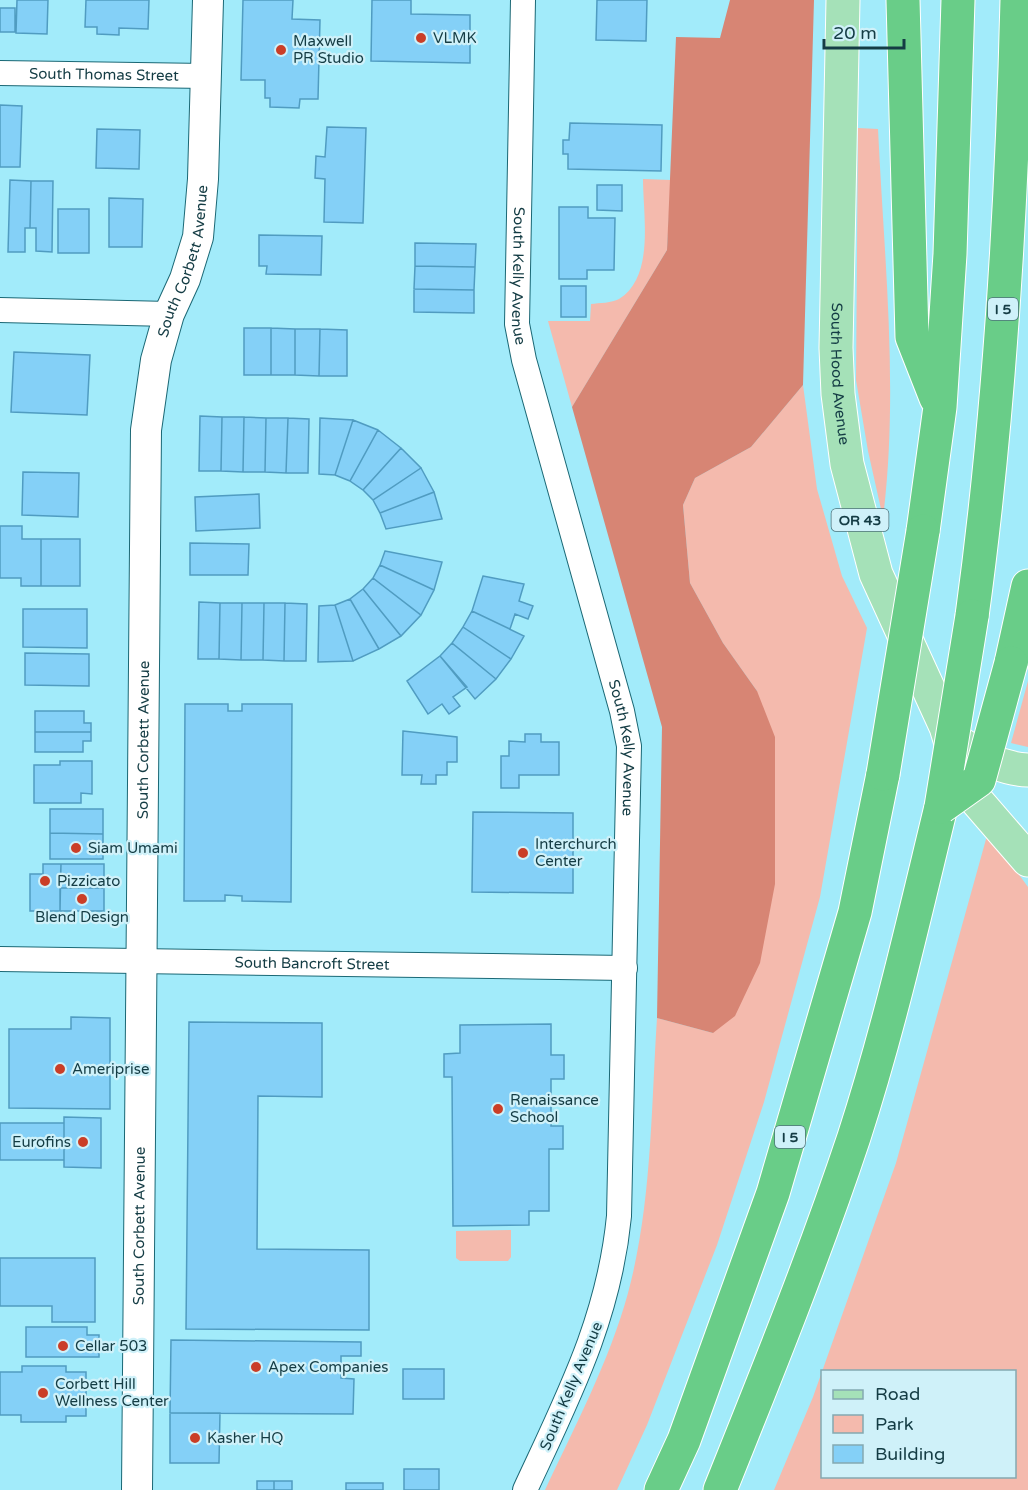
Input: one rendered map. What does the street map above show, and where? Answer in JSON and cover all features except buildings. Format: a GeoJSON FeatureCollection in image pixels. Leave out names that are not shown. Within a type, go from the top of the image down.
{"type":"FeatureCollection","features":[{"type":"Feature","properties":{"kind":"highway"},"geometry":{"type":"LineString","coordinates":[[903,0],[912,337],[940,407]]}},
{"type":"Feature","properties":{"kind":"highway","name":"I 5"},"geometry":{"type":"LineString","coordinates":[[661,1490],[684,1440],[773,1193],[855,912],[883,774],[923,531],[940,407],[950,254],[958,0]]}},
{"type":"Feature","properties":{"kind":"highway","name":"I 5"},"geometry":{"type":"LineString","coordinates":[[720,1490],[791,1315],[854,1137],[897,988],[941,807],[972,616],[996,418],[1014,114],[1017,0]]}},
{"type":"Feature","properties":{"kind":"highway"},"geometry":{"type":"LineString","coordinates":[[941,807],[979,780],[1011,663],[1028,586]]}},
{"type":"Feature","properties":{"kind":"main road","name":"South Hood Avenue"},"geometry":{"type":"LineString","coordinates":[[843,0],[836,348],[838,394],[847,464],[876,574],[946,728]]}},
{"type":"Feature","properties":{"kind":"main road"},"geometry":{"type":"LineString","coordinates":[[946,728],[980,757],[1003,767],[1028,770]]}},
{"type":"Feature","properties":{"kind":"main road","name":"OR 43"},"geometry":{"type":"LineString","coordinates":[[946,728],[964,786],[1028,860]]}},
{"type":"Feature","properties":{"kind":"street","name":"South Corbett Avenue"},"geometry":{"type":"LineString","coordinates":[[137,1490],[146,430],[149,393],[169,314],[188,272],[198,237],[203,179],[208,0]]}},
{"type":"Feature","properties":{"kind":"street","name":"South Kelly Avenue"},"geometry":{"type":"LineString","coordinates":[[523,0],[517,324],[524,360],[622,711],[629,746],[619,1216],[615,1257],[588,1353],[525,1490]]}},
{"type":"Feature","properties":{"kind":"street","name":"South Thomas Street"},"geometry":{"type":"LineString","coordinates":[[0,73],[206,76]]}},
{"type":"Feature","properties":{"kind":"street"},"geometry":{"type":"LineString","coordinates":[[0,310],[169,314]]}},
{"type":"Feature","properties":{"kind":"street","name":"South Bancroft Street"},"geometry":{"type":"LineString","coordinates":[[0,958],[625,968]]}},
{"type":"Feature","properties":{"kind":"green space"},"geometry":{"type":"Polygon","coordinates":[[[858,128],[878,129],[890,373],[888,470],[883,518],[868,451],[856,380],[858,128]]]}},
{"type":"Feature","properties":{"kind":"green space"},"geometry":{"type":"Polygon","coordinates":[[[643,179],[671,180],[667,250],[572,407],[548,321],[590,321],[591,304],[619,299],[630,289],[638,276],[642,261],[645,227],[643,179]]]}},
{"type":"Feature","properties":{"kind":"green space"},"geometry":{"type":"Polygon","coordinates":[[[803,385],[817,489],[842,576],[867,628],[820,897],[764,1102],[717,1245],[647,1425],[617,1490],[545,1490],[601,1369],[628,1293],[642,1225],[646,1191],[657,1018],[713,1033],[757,691],[723,643],[690,583],[683,505],[695,478],[751,447],[803,385]]]}},
{"type":"Feature","properties":{"kind":"green space"},"geometry":{"type":"Polygon","coordinates":[[[1028,681],[1028,747],[1011,743],[1028,681]]]}},
{"type":"Feature","properties":{"kind":"green space"},"geometry":{"type":"Polygon","coordinates":[[[988,832],[1028,887],[1028,1490],[774,1490],[821,1374],[821,1478],[1016,1478],[1016,1370],[823,1370],[896,1163],[988,832]]]}},
{"type":"Feature","properties":{"kind":"green space"},"geometry":{"type":"Polygon","coordinates":[[[511,1230],[511,1257],[508,1261],[460,1261],[456,1258],[456,1231],[511,1230]]]}},
{"type":"Feature","properties":{"kind":"shaded area"},"geometry":{"type":"Polygon","coordinates":[[[730,0],[814,0],[803,385],[751,447],[695,478],[683,505],[690,583],[723,643],[757,691],[775,737],[775,884],[760,963],[735,1016],[713,1033],[657,1018],[662,727],[572,407],[667,250],[676,37],[720,38],[730,0]]]}},
{"type":"Feature","properties":{"kind":"place","name":"VLMK"},"geometry":{"type":"Point","coordinates":[421,38]}},
{"type":"Feature","properties":{"kind":"place","name":"Maxwell PR Studio"},"geometry":{"type":"Point","coordinates":[281,50]}},
{"type":"Feature","properties":{"kind":"place","name":"Siam Umami"},"geometry":{"type":"Point","coordinates":[76,848]}},
{"type":"Feature","properties":{"kind":"place","name":"Interchurch Center"},"geometry":{"type":"Point","coordinates":[523,853]}},
{"type":"Feature","properties":{"kind":"place","name":"Pizzicato"},"geometry":{"type":"Point","coordinates":[45,881]}},
{"type":"Feature","properties":{"kind":"place","name":"Blend Design"},"geometry":{"type":"Point","coordinates":[82,899]}},
{"type":"Feature","properties":{"kind":"place","name":"Ameriprise"},"geometry":{"type":"Point","coordinates":[60,1069]}},
{"type":"Feature","properties":{"kind":"place","name":"Renaissance School"},"geometry":{"type":"Point","coordinates":[498,1109]}},
{"type":"Feature","properties":{"kind":"place","name":"Eurofins"},"geometry":{"type":"Point","coordinates":[83,1142]}},
{"type":"Feature","properties":{"kind":"place","name":"Cellar 503"},"geometry":{"type":"Point","coordinates":[63,1346]}},
{"type":"Feature","properties":{"kind":"place","name":"Apex Companies"},"geometry":{"type":"Point","coordinates":[256,1367]}},
{"type":"Feature","properties":{"kind":"place","name":"Corbett Hill Wellness Center"},"geometry":{"type":"Point","coordinates":[43,1393]}},
{"type":"Feature","properties":{"kind":"place","name":"Kasher HQ"},"geometry":{"type":"Point","coordinates":[195,1438]}}]}
